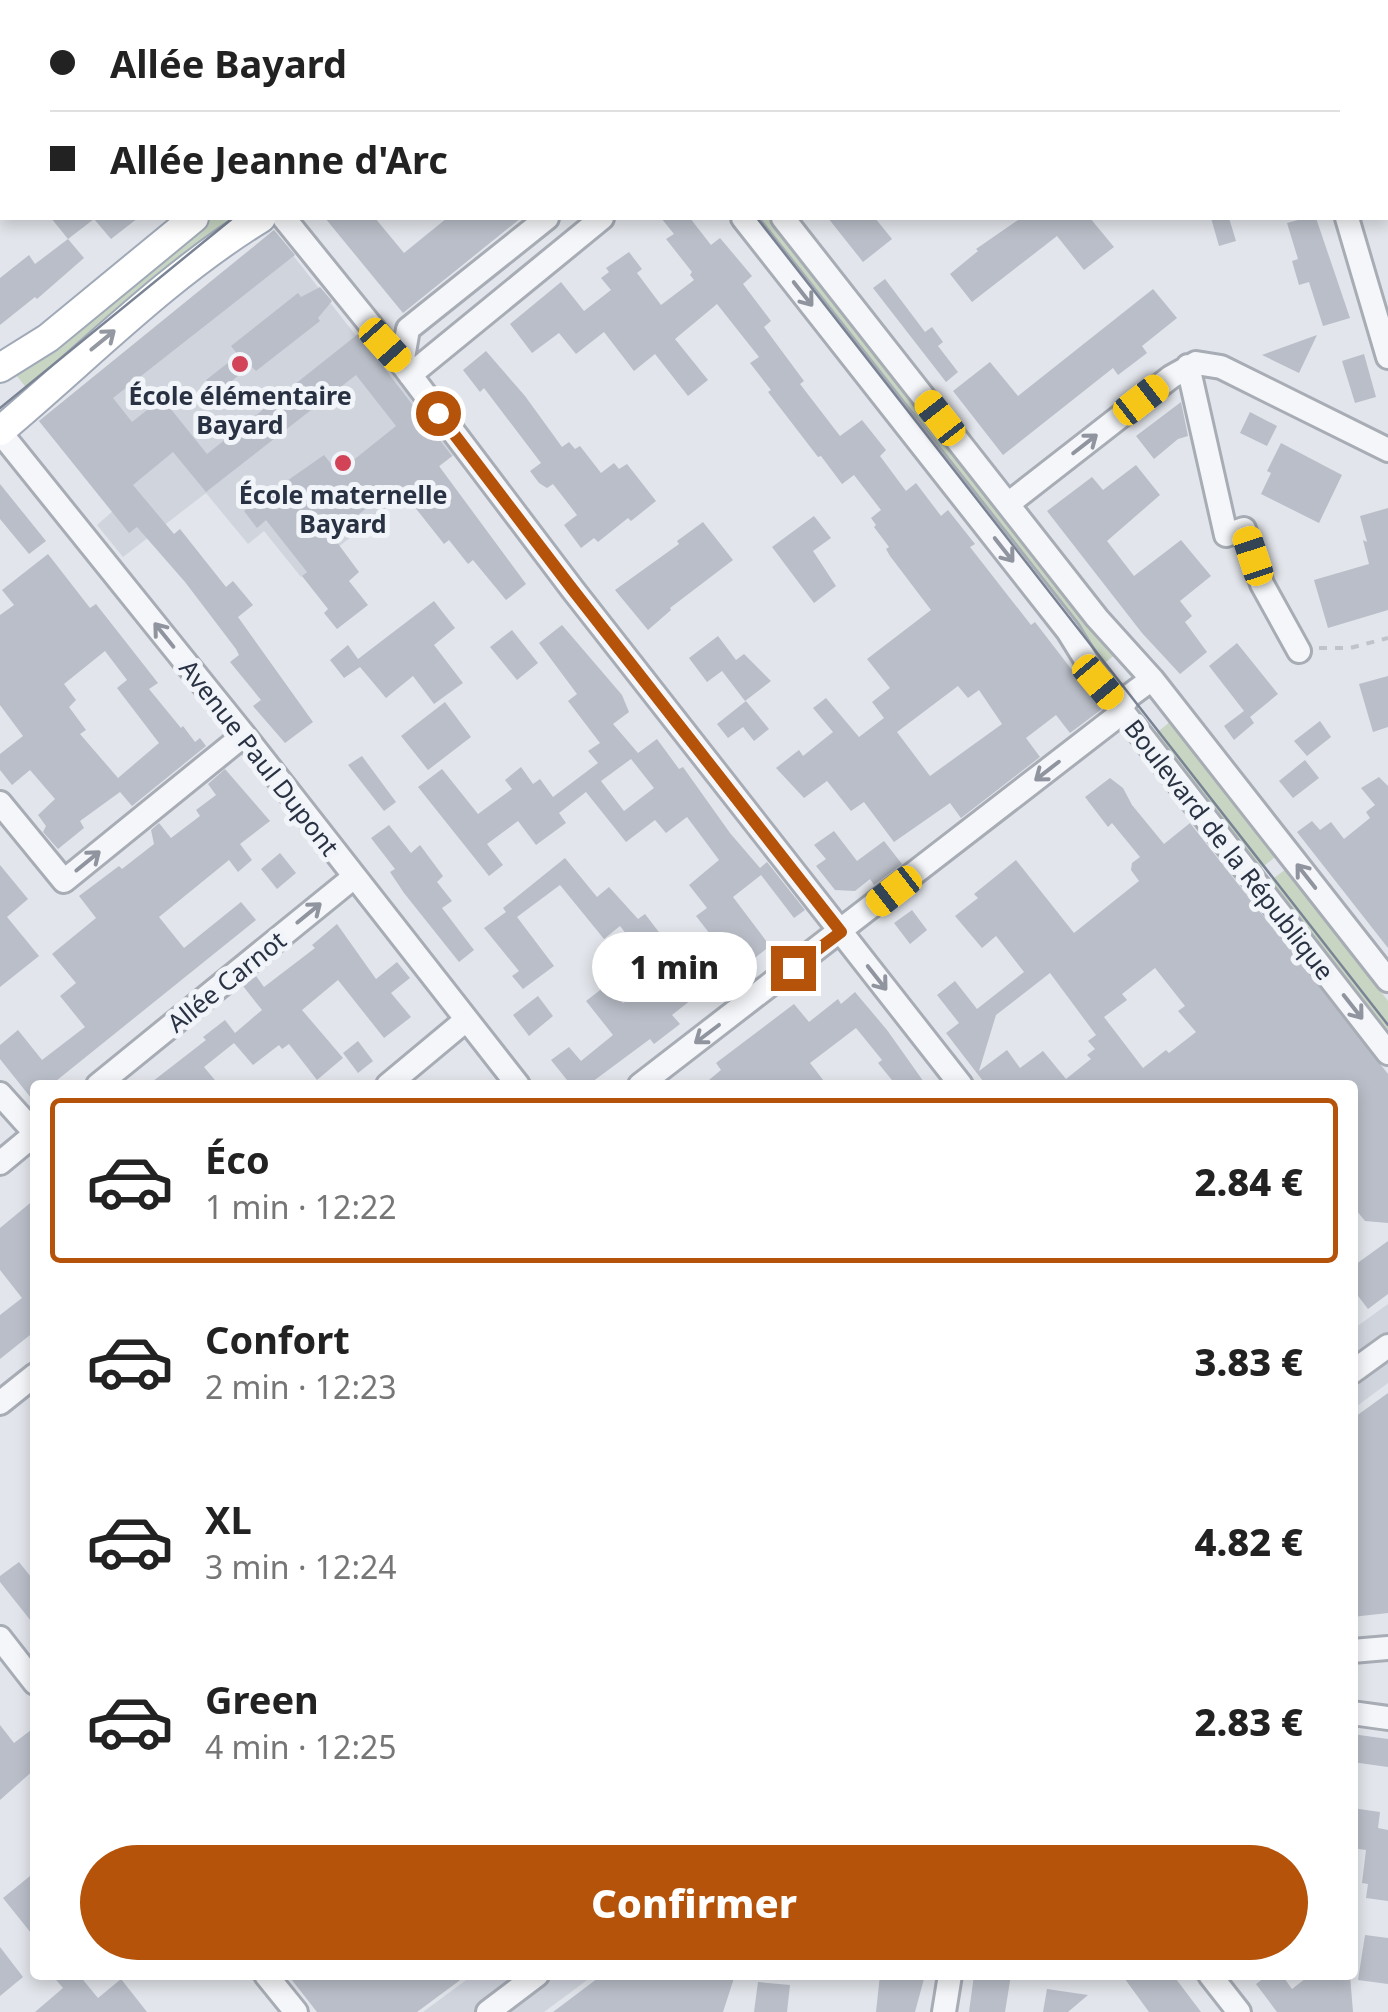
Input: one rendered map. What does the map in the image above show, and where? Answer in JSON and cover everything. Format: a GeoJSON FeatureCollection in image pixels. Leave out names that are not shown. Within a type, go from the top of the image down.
{"type":"FeatureCollection","features":[{"type":"Feature","properties":{"kind":"main road"},"geometry":{"type":"LineString","coordinates":[[0,368],[48,338],[192,220]]}},
{"type":"Feature","properties":{"kind":"main road"},"geometry":{"type":"LineString","coordinates":[[0,432],[73,364],[223,242],[259,220]]}},
{"type":"Feature","properties":{"kind":"street"},"geometry":{"type":"LineString","coordinates":[[286,220],[406,369],[573,590],[958,1080]]}},
{"type":"Feature","properties":{"kind":"street"},"geometry":{"type":"LineString","coordinates":[[406,369],[408,330],[544,220]]}},
{"type":"Feature","properties":{"kind":"street"},"geometry":{"type":"LineString","coordinates":[[406,369],[599,220]]}},
{"type":"Feature","properties":{"kind":"street","name":"Boulevard de la République"},"geometry":{"type":"LineString","coordinates":[[744,220],[1068,631],[1098,682],[1388,1053]]}},
{"type":"Feature","properties":{"kind":"street","name":"Boulevard de la République"},"geometry":{"type":"LineString","coordinates":[[785,220],[1388,980]]}},
{"type":"Feature","properties":{"kind":"street"},"geometry":{"type":"LineString","coordinates":[[1348,220],[1388,357]]}},
{"type":"Feature","properties":{"kind":"street"},"geometry":{"type":"LineString","coordinates":[[1008,504],[1196,363],[1221,367],[1388,450]]}},
{"type":"Feature","properties":{"kind":"street"},"geometry":{"type":"LineString","coordinates":[[1188,366],[1226,535],[1244,529],[1262,584],[1299,651]]}},
{"type":"Feature","properties":{"kind":"street","name":"Avenue Paul Dupont"},"geometry":{"type":"LineString","coordinates":[[0,432],[514,1080]]}},
{"type":"Feature","properties":{"kind":"street"},"geometry":{"type":"LineString","coordinates":[[647,1080],[1108,723],[1129,696],[1152,679]]}},
{"type":"Feature","properties":{"kind":"street"},"geometry":{"type":"LineString","coordinates":[[0,803],[64,881],[244,735]]}},
{"type":"Feature","properties":{"kind":"street","name":"Allée Carnot"},"geometry":{"type":"LineString","coordinates":[[104,1080],[354,877]]}},
{"type":"Feature","properties":{"kind":"street"},"geometry":{"type":"LineString","coordinates":[[394,1080],[466,1020]]}},
{"type":"Feature","properties":{"kind":"street"},"geometry":{"type":"LineString","coordinates":[[0,1094],[30,1128]]}},
{"type":"Feature","properties":{"kind":"street"},"geometry":{"type":"LineString","coordinates":[[0,1163],[30,1138]]}},
{"type":"Feature","properties":{"kind":"street"},"geometry":{"type":"LineString","coordinates":[[1358,1368],[1388,1346]]}},
{"type":"Feature","properties":{"kind":"street"},"geometry":{"type":"LineString","coordinates":[[0,1403],[30,1379]]}},
{"type":"Feature","properties":{"kind":"street"},"geometry":{"type":"LineString","coordinates":[[0,1638],[30,1677]]}},
{"type":"Feature","properties":{"kind":"street"},"geometry":{"type":"LineString","coordinates":[[1358,1650],[1388,1648]]}},
{"type":"Feature","properties":{"kind":"street"},"geometry":{"type":"LineString","coordinates":[[1358,1714],[1388,1718]]}},
{"type":"Feature","properties":{"kind":"street"},"geometry":{"type":"LineString","coordinates":[[270,1980],[296,2012]]}},
{"type":"Feature","properties":{"kind":"street"},"geometry":{"type":"LineString","coordinates":[[488,2012],[530,1980]]}},
{"type":"Feature","properties":{"kind":"street"},"geometry":{"type":"LineString","coordinates":[[944,2012],[949,1980]]}},
{"type":"Feature","properties":{"kind":"street"},"geometry":{"type":"LineString","coordinates":[[1214,1980],[1239,2012]]}},
{"type":"Feature","properties":{"kind":"path"},"geometry":{"type":"LineString","coordinates":[[1299,651],[1350,648],[1388,638]]}},
{"type":"Feature","properties":{"kind":"shaded area"},"geometry":{"type":"Polygon","coordinates":[[[274,231],[455,454],[301,577],[264,531],[248,544],[206,493],[123,557],[97,525],[113,511],[39,421],[274,231]]]}},
{"type":"Feature","properties":{"kind":"shaded area"},"geometry":{"type":"Polygon","coordinates":[[[1388,1304],[1388,1383],[1358,1405],[1358,1326],[1388,1304]]]}},
{"type":"Feature","properties":{"kind":"shaded area"},"geometry":{"type":"Polygon","coordinates":[[[466,1980],[587,1980],[544,2012],[423,2012],[466,1980]]]}},
{"type":"Feature","properties":{"kind":"green space"},"geometry":{"type":"Polygon","coordinates":[[[208,220],[248,220],[32,395],[13,371],[47,350],[208,220]]]}},
{"type":"Feature","properties":{"kind":"green space"},"geometry":{"type":"Polygon","coordinates":[[[752,220],[778,220],[1121,650],[1097,669],[752,220]]]}},
{"type":"Feature","properties":{"kind":"green space"},"geometry":{"type":"Polygon","coordinates":[[[1170,722],[1275,857],[1260,869],[1155,734],[1170,722]]]}},
{"type":"Feature","properties":{"kind":"green space"},"geometry":{"type":"Polygon","coordinates":[[[1286,869],[1388,1001],[1388,1033],[1270,881],[1286,869]]]}},
{"type":"Feature","properties":{"kind":"building"},"geometry":{"type":"Polygon","coordinates":[[[53,220],[93,220],[68,239],[53,220]]]}},
{"type":"Feature","properties":{"kind":"building"},"geometry":{"type":"Polygon","coordinates":[[[95,220],[135,220],[111,239],[95,220]]]}},
{"type":"Feature","properties":{"kind":"building"},"geometry":{"type":"Polygon","coordinates":[[[327,220],[377,220],[404,253],[445,220],[519,220],[403,313],[327,220]]]}},
{"type":"Feature","properties":{"kind":"building"},"geometry":{"type":"Polygon","coordinates":[[[663,220],[692,220],[711,245],[720,238],[752,276],[743,284],[771,321],[764,327],[804,381],[800,384],[840,436],[862,420],[886,450],[880,456],[906,491],[916,483],[941,516],[948,510],[975,544],[970,547],[1031,625],[1035,622],[1102,709],[1070,733],[1056,715],[1026,738],[1040,757],[961,818],[950,803],[894,842],[864,802],[851,811],[827,781],[804,798],[776,768],[799,750],[803,756],[833,732],[813,708],[826,698],[859,737],[884,718],[872,702],[890,688],[867,659],[931,610],[890,556],[886,549],[889,547],[874,527],[871,518],[881,510],[854,475],[842,484],[818,457],[768,392],[771,390],[750,363],[759,357],[717,304],[675,339],[708,380],[688,396],[655,354],[634,371],[604,332],[576,354],[559,333],[532,353],[510,324],[561,282],[584,311],[611,290],[601,278],[609,272],[606,268],[629,252],[642,269],[637,273],[661,305],[694,280],[666,239],[674,234],[663,220]],[[958,686],[897,732],[930,776],[1002,724],[979,690],[968,698],[958,686]]]}},
{"type":"Feature","properties":{"kind":"building"},"geometry":{"type":"Polygon","coordinates":[[[830,220],[877,220],[892,239],[863,262],[830,220]]]}},
{"type":"Feature","properties":{"kind":"building"},"geometry":{"type":"Polygon","coordinates":[[[1018,220],[1092,220],[1114,247],[1084,270],[1057,236],[972,302],[950,274],[976,249],[1018,220]]]}},
{"type":"Feature","properties":{"kind":"building"},"geometry":{"type":"Polygon","coordinates":[[[1212,220],[1230,220],[1236,241],[1219,246],[1212,220]]]}},
{"type":"Feature","properties":{"kind":"building"},"geometry":{"type":"Polygon","coordinates":[[[1317,220],[1350,318],[1323,326],[1309,282],[1299,285],[1292,261],[1298,259],[1287,223],[1317,220]]]}},
{"type":"Feature","properties":{"kind":"building"},"geometry":{"type":"Polygon","coordinates":[[[274,230],[295,255],[113,398],[132,422],[162,398],[207,454],[358,334],[452,456],[439,466],[526,584],[506,600],[473,560],[468,564],[449,540],[444,544],[402,491],[398,494],[393,488],[350,521],[354,526],[336,541],[359,572],[349,581],[368,605],[337,629],[324,613],[328,609],[302,576],[307,572],[266,520],[257,528],[244,511],[324,455],[332,465],[340,459],[346,466],[396,426],[356,375],[206,492],[173,452],[133,485],[174,534],[180,529],[226,587],[233,581],[253,605],[238,617],[313,722],[285,743],[253,706],[261,700],[230,662],[239,655],[236,649],[185,582],[137,527],[129,533],[39,421],[274,230]]]}},
{"type":"Feature","properties":{"kind":"building"},"geometry":{"type":"Polygon","coordinates":[[[68,239],[84,258],[0,325],[0,278],[29,255],[35,264],[68,239]]]}},
{"type":"Feature","properties":{"kind":"building"},"geometry":{"type":"Polygon","coordinates":[[[885,279],[925,332],[932,327],[943,342],[938,346],[958,372],[946,382],[873,288],[885,279]]]}},
{"type":"Feature","properties":{"kind":"building"},"geometry":{"type":"Polygon","coordinates":[[[320,287],[332,301],[318,318],[320,321],[256,371],[251,366],[216,393],[206,380],[238,355],[231,346],[298,293],[301,297],[320,287]]]}},
{"type":"Feature","properties":{"kind":"building"},"geometry":{"type":"Polygon","coordinates":[[[1153,289],[1177,318],[1142,346],[1147,353],[1118,375],[1113,368],[1003,455],[953,391],[990,362],[1018,396],[1153,289]]]}},
{"type":"Feature","properties":{"kind":"building"},"geometry":{"type":"Polygon","coordinates":[[[1317,335],[1299,373],[1262,355],[1317,335]]]}},
{"type":"Feature","properties":{"kind":"building"},"geometry":{"type":"Polygon","coordinates":[[[486,351],[562,447],[569,442],[575,449],[580,446],[601,473],[614,463],[619,469],[627,464],[656,501],[598,542],[594,538],[581,548],[564,525],[577,515],[553,484],[547,488],[539,483],[530,471],[541,463],[484,388],[480,392],[463,370],[486,351]]]}},
{"type":"Feature","properties":{"kind":"building"},"geometry":{"type":"Polygon","coordinates":[[[1364,354],[1376,397],[1355,403],[1342,361],[1364,354]]]}},
{"type":"Feature","properties":{"kind":"building"},"geometry":{"type":"Polygon","coordinates":[[[1181,402],[1188,436],[1178,439],[1154,459],[1136,436],[1181,402]]]}},
{"type":"Feature","properties":{"kind":"building"},"geometry":{"type":"Polygon","coordinates":[[[1250,412],[1277,426],[1267,446],[1240,433],[1250,412]]]}},
{"type":"Feature","properties":{"kind":"building"},"geometry":{"type":"Polygon","coordinates":[[[1281,443],[1342,475],[1319,523],[1261,494],[1281,443]]]}},
{"type":"Feature","properties":{"kind":"building"},"geometry":{"type":"Polygon","coordinates":[[[1136,465],[1160,495],[1107,541],[1134,576],[1181,540],[1211,576],[1180,601],[1192,616],[1185,622],[1207,652],[1180,674],[1142,633],[1047,511],[1092,477],[1103,490],[1136,465]]]}},
{"type":"Feature","properties":{"kind":"building"},"geometry":{"type":"Polygon","coordinates":[[[0,484],[46,541],[29,554],[0,519],[0,484]]]}},
{"type":"Feature","properties":{"kind":"building"},"geometry":{"type":"Polygon","coordinates":[[[1388,508],[1388,610],[1328,628],[1314,580],[1369,564],[1360,516],[1388,508]]]}},
{"type":"Feature","properties":{"kind":"building"},"geometry":{"type":"Polygon","coordinates":[[[814,516],[831,538],[813,551],[836,586],[814,603],[772,547],[814,516]]]}},
{"type":"Feature","properties":{"kind":"building"},"geometry":{"type":"Polygon","coordinates":[[[703,522],[733,560],[648,630],[615,590],[703,522]]]}},
{"type":"Feature","properties":{"kind":"building"},"geometry":{"type":"Polygon","coordinates":[[[48,554],[90,608],[96,604],[158,683],[149,689],[181,728],[195,742],[200,738],[206,746],[132,806],[120,792],[80,821],[84,828],[58,849],[43,832],[46,826],[38,815],[55,799],[30,770],[12,785],[0,770],[0,754],[23,736],[0,705],[0,615],[14,605],[2,590],[48,554]],[[105,651],[64,684],[76,700],[69,707],[86,730],[80,734],[118,778],[159,743],[117,688],[127,680],[105,651]]]}},
{"type":"Feature","properties":{"kind":"building"},"geometry":{"type":"Polygon","coordinates":[[[434,601],[455,628],[434,645],[463,683],[434,704],[413,676],[386,698],[360,667],[344,678],[330,660],[348,645],[358,659],[434,601]]]}},
{"type":"Feature","properties":{"kind":"building"},"geometry":{"type":"Polygon","coordinates":[[[562,625],[622,695],[629,712],[613,724],[638,753],[657,739],[760,868],[767,862],[805,910],[794,918],[761,875],[733,897],[770,946],[714,990],[710,985],[672,1015],[680,1024],[654,1044],[650,1039],[595,1080],[567,1080],[551,1060],[569,1047],[581,1061],[613,1035],[586,1001],[608,984],[623,1003],[660,978],[620,926],[604,939],[560,885],[517,917],[554,966],[523,989],[512,976],[519,971],[484,928],[565,858],[597,897],[609,887],[638,919],[645,914],[693,967],[720,947],[696,916],[707,908],[689,885],[719,860],[687,817],[666,833],[655,820],[626,842],[586,792],[559,813],[566,823],[536,845],[518,821],[487,844],[503,865],[489,876],[418,787],[442,769],[478,814],[512,789],[505,780],[521,767],[533,784],[540,779],[553,797],[598,763],[588,751],[600,743],[568,701],[577,694],[539,643],[562,625]],[[631,759],[601,781],[624,811],[654,788],[631,759]]]}},
{"type":"Feature","properties":{"kind":"building"},"geometry":{"type":"Polygon","coordinates":[[[512,630],[538,663],[517,680],[490,647],[512,630]]]}},
{"type":"Feature","properties":{"kind":"building"},"geometry":{"type":"Polygon","coordinates":[[[718,636],[736,660],[744,654],[771,681],[745,701],[722,671],[707,682],[689,658],[718,636]]]}},
{"type":"Feature","properties":{"kind":"building"},"geometry":{"type":"Polygon","coordinates":[[[1237,643],[1278,694],[1250,717],[1254,723],[1234,740],[1224,726],[1244,711],[1209,666],[1237,643]]]}},
{"type":"Feature","properties":{"kind":"building"},"geometry":{"type":"Polygon","coordinates":[[[1388,676],[1388,727],[1373,732],[1359,684],[1388,676]]]}},
{"type":"Feature","properties":{"kind":"building"},"geometry":{"type":"Polygon","coordinates":[[[746,701],[769,729],[754,741],[743,727],[728,738],[717,724],[746,701]]]}},
{"type":"Feature","properties":{"kind":"building"},"geometry":{"type":"Polygon","coordinates":[[[445,702],[471,737],[428,770],[401,736],[445,702]]]}},
{"type":"Feature","properties":{"kind":"building"},"geometry":{"type":"Polygon","coordinates":[[[1320,721],[1331,737],[1307,756],[1294,741],[1320,721]]]}},
{"type":"Feature","properties":{"kind":"building"},"geometry":{"type":"Polygon","coordinates":[[[362,756],[396,802],[384,811],[348,765],[362,756]]]}},
{"type":"Feature","properties":{"kind":"building"},"geometry":{"type":"Polygon","coordinates":[[[1305,760],[1319,778],[1293,798],[1279,781],[1305,760]]]}},
{"type":"Feature","properties":{"kind":"building"},"geometry":{"type":"Polygon","coordinates":[[[225,769],[270,821],[240,844],[252,860],[238,872],[229,860],[159,917],[184,948],[241,902],[256,920],[57,1080],[30,1080],[30,1097],[0,1059],[0,1045],[18,1030],[42,1060],[85,1027],[60,996],[76,983],[52,954],[96,918],[79,896],[154,844],[151,830],[159,823],[171,838],[200,816],[196,810],[216,795],[208,784],[225,769]]]}},
{"type":"Feature","properties":{"kind":"building"},"geometry":{"type":"Polygon","coordinates":[[[1379,777],[1388,786],[1388,948],[1297,832],[1312,821],[1320,830],[1331,822],[1344,839],[1370,818],[1366,812],[1375,805],[1361,788],[1379,777]]]}},
{"type":"Feature","properties":{"kind":"building"},"geometry":{"type":"Polygon","coordinates":[[[1110,778],[1123,788],[1164,844],[1190,823],[1388,1074],[1388,1223],[1365,1221],[1358,1212],[1358,1080],[982,1080],[946,1033],[959,1023],[937,995],[955,981],[977,1009],[1024,972],[996,936],[982,948],[955,916],[978,898],[974,894],[1016,860],[1074,933],[1139,881],[1131,870],[1132,863],[1140,857],[1112,823],[1108,827],[1085,797],[1110,778]],[[1155,968],[1122,994],[1127,1000],[1104,1017],[1143,1068],[1196,1032],[1178,1011],[1185,1006],[1155,968]],[[1050,973],[996,1015],[979,1071],[1007,1050],[1020,1068],[1043,1051],[1066,1079],[1091,1059],[1087,1055],[1095,1049],[1088,1041],[1096,1035],[1050,973]]]}},
{"type":"Feature","properties":{"kind":"building"},"geometry":{"type":"Polygon","coordinates":[[[389,825],[411,853],[420,845],[443,876],[437,882],[452,901],[442,908],[474,950],[459,962],[404,893],[390,872],[395,869],[371,838],[389,825]]]}},
{"type":"Feature","properties":{"kind":"building"},"geometry":{"type":"Polygon","coordinates":[[[834,831],[857,861],[884,841],[902,864],[874,885],[870,879],[855,891],[835,890],[816,866],[826,859],[814,845],[834,831]]]}},
{"type":"Feature","properties":{"kind":"building"},"geometry":{"type":"Polygon","coordinates":[[[280,853],[296,873],[277,889],[261,869],[280,853]]]}},
{"type":"Feature","properties":{"kind":"building"},"geometry":{"type":"Polygon","coordinates":[[[0,865],[28,899],[7,917],[39,956],[0,987],[0,865]]]}},
{"type":"Feature","properties":{"kind":"building"},"geometry":{"type":"Polygon","coordinates":[[[912,910],[927,930],[910,944],[894,923],[912,910]]]}},
{"type":"Feature","properties":{"kind":"building"},"geometry":{"type":"Polygon","coordinates":[[[337,924],[376,979],[397,962],[410,978],[391,993],[411,1017],[384,1038],[338,980],[302,1010],[343,1058],[317,1080],[289,1044],[282,1049],[279,1045],[253,1065],[234,1043],[204,1067],[215,1080],[154,1080],[225,1020],[235,1033],[262,1010],[243,986],[256,976],[264,987],[315,948],[312,945],[337,924]]]}},
{"type":"Feature","properties":{"kind":"building"},"geometry":{"type":"Polygon","coordinates":[[[855,992],[922,1080],[892,1080],[878,1063],[882,1060],[856,1028],[810,1063],[823,1080],[709,1080],[721,1070],[716,1063],[794,1004],[809,1022],[838,999],[841,1004],[855,992]]]}},
{"type":"Feature","properties":{"kind":"building"},"geometry":{"type":"Polygon","coordinates":[[[538,996],[553,1016],[529,1036],[513,1015],[538,996]]]}},
{"type":"Feature","properties":{"kind":"building"},"geometry":{"type":"Polygon","coordinates":[[[358,1041],[373,1061],[358,1073],[343,1053],[358,1041]]]}},
{"type":"Feature","properties":{"kind":"building"},"geometry":{"type":"Polygon","coordinates":[[[30,1203],[30,1335],[0,1359],[0,1315],[22,1298],[0,1270],[0,1228],[30,1203]]]}},
{"type":"Feature","properties":{"kind":"building"},"geometry":{"type":"Polygon","coordinates":[[[1388,1241],[1388,1294],[1368,1309],[1358,1296],[1358,1263],[1388,1241]]]}},
{"type":"Feature","properties":{"kind":"building"},"geometry":{"type":"Polygon","coordinates":[[[1388,1393],[1388,1613],[1358,1616],[1358,1415],[1388,1393]]]}},
{"type":"Feature","properties":{"kind":"building"},"geometry":{"type":"Polygon","coordinates":[[[19,1562],[30,1576],[30,1620],[0,1582],[0,1576],[19,1562]]]}},
{"type":"Feature","properties":{"kind":"building"},"geometry":{"type":"Polygon","coordinates":[[[0,1725],[14,1743],[30,1731],[30,1773],[0,1800],[0,1725]]]}},
{"type":"Feature","properties":{"kind":"building"},"geometry":{"type":"Polygon","coordinates":[[[1358,1735],[1388,1739],[1388,1767],[1358,1763],[1358,1735]]]}},
{"type":"Feature","properties":{"kind":"building"},"geometry":{"type":"Polygon","coordinates":[[[1358,1809],[1380,1812],[1378,1828],[1388,1830],[1388,1901],[1366,1898],[1368,1884],[1362,1883],[1366,1850],[1358,1849],[1358,1809]]]}},
{"type":"Feature","properties":{"kind":"building"},"geometry":{"type":"Polygon","coordinates":[[[30,1876],[30,1932],[3,1898],[30,1876]]]}},
{"type":"Feature","properties":{"kind":"building"},"geometry":{"type":"Polygon","coordinates":[[[1365,1935],[1388,1938],[1388,1984],[1358,1980],[1365,1935]]]}},
{"type":"Feature","properties":{"kind":"building"},"geometry":{"type":"Polygon","coordinates":[[[0,1947],[23,1977],[0,1996],[0,1947]]]}},
{"type":"Feature","properties":{"kind":"building"},"geometry":{"type":"Polygon","coordinates":[[[56,1980],[83,1980],[98,1998],[122,1980],[147,2012],[35,2012],[63,1988],[56,1980]]]}},
{"type":"Feature","properties":{"kind":"building"},"geometry":{"type":"Polygon","coordinates":[[[292,1980],[460,1980],[417,2012],[317,2012],[292,1980]]]}},
{"type":"Feature","properties":{"kind":"building"},"geometry":{"type":"Polygon","coordinates":[[[595,1980],[733,1980],[723,2012],[553,2012],[595,1980]]]}},
{"type":"Feature","properties":{"kind":"building"},"geometry":{"type":"Polygon","coordinates":[[[879,1980],[924,1980],[915,2012],[876,2012],[879,1980]]]}},
{"type":"Feature","properties":{"kind":"building"},"geometry":{"type":"Polygon","coordinates":[[[973,1980],[1010,1980],[1005,2012],[969,2012],[973,1980]]]}},
{"type":"Feature","properties":{"kind":"building"},"geometry":{"type":"Polygon","coordinates":[[[1126,1980],[1177,1980],[1201,2012],[1149,2012],[1126,1980]]]}},
{"type":"Feature","properties":{"kind":"building"},"geometry":{"type":"Polygon","coordinates":[[[1261,1980],[1286,1980],[1292,1989],[1304,1980],[1350,1980],[1353,2012],[1277,2012],[1256,1984],[1261,1980]]]}},
{"type":"Feature","properties":{"kind":"building"},"geometry":{"type":"Polygon","coordinates":[[[758,1982],[790,1985],[787,2012],[754,2012],[758,1982]]]}},
{"type":"Feature","properties":{"kind":"building"},"geometry":{"type":"Polygon","coordinates":[[[1047,1989],[1088,1995],[1068,2012],[1043,2012],[1047,1989]]]}},
{"type":"Feature","properties":{"kind":"tram line"},"geometry":{"type":"LineString","coordinates":[[0,408],[231,220]]}},
{"type":"Feature","properties":{"kind":"tram line"},"geometry":{"type":"LineString","coordinates":[[759,220],[1388,1025]]}},
{"type":"Feature","properties":{"kind":"place","name":"École élémentaire Bayard"},"geometry":{"type":"Point","coordinates":[240,364]}},
{"type":"Feature","properties":{"kind":"place","name":"École maternelle Bayard"},"geometry":{"type":"Point","coordinates":[343,463]}},
{"type":"Feature","properties":{"kind":"route"},"geometry":{"type":"LineString","coordinates":[[438,413],[841,932],[793,968]]}}]}
